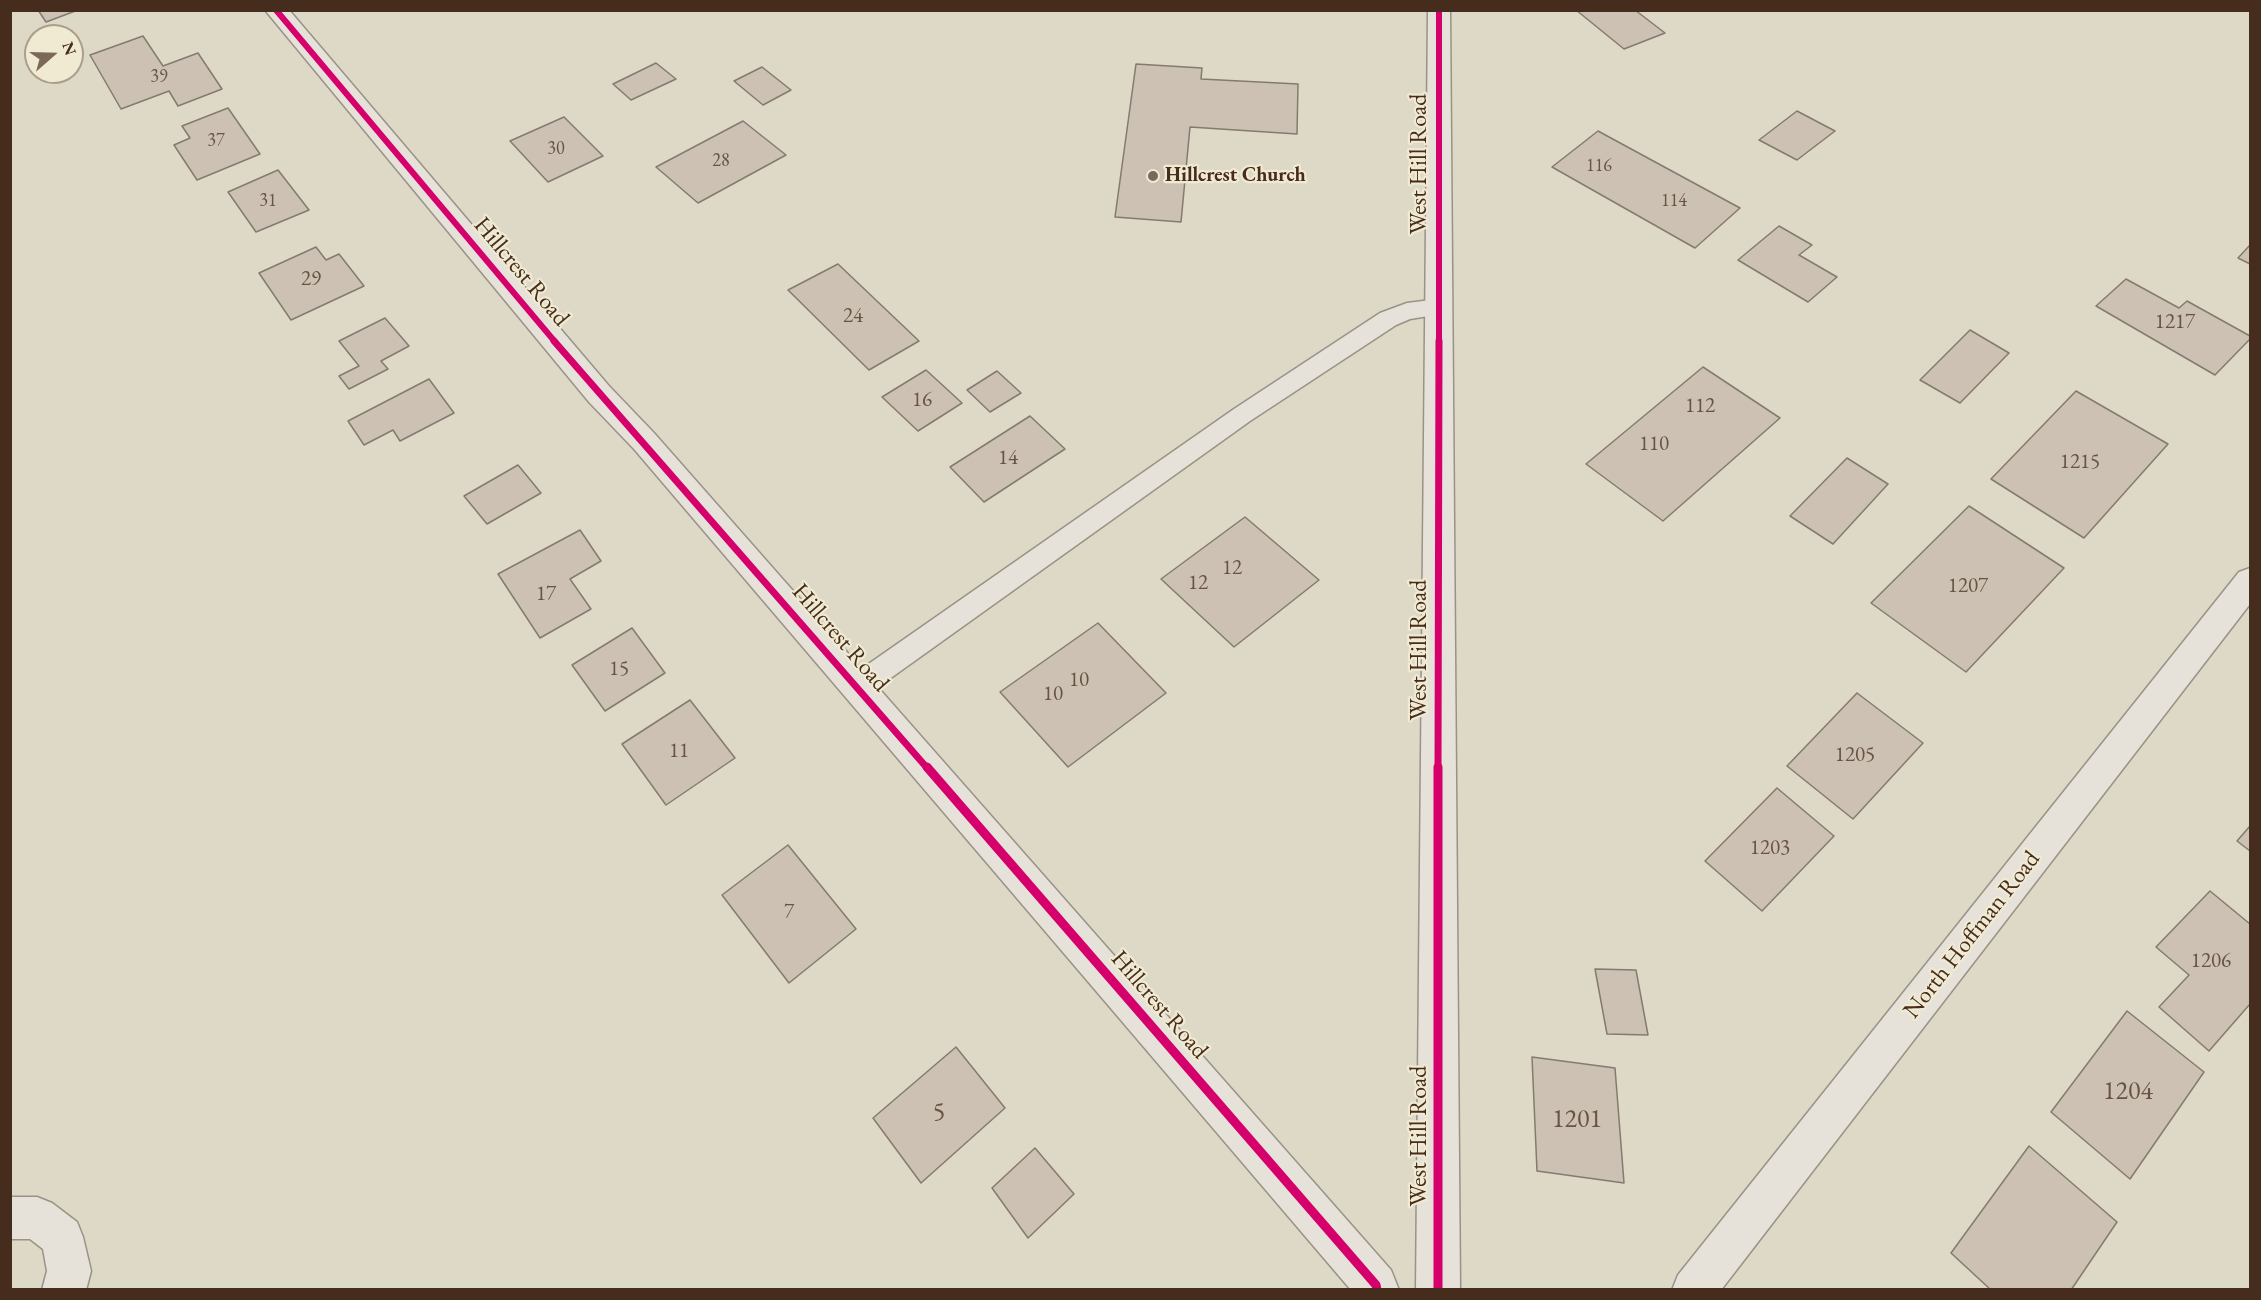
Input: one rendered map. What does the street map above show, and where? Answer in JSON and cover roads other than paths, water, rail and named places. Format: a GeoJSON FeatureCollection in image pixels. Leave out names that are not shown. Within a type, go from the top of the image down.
{"type":"FeatureCollection","features":[{"type":"Feature","properties":{"kind":"street","name":"Hillcrest Road"},"geometry":{"type":"LineString","coordinates":[[276,10],[599,394],[644,441],[1376,1285],[1377,1290]]}},
{"type":"Feature","properties":{"kind":"street","name":"West Hill Road"},"geometry":{"type":"LineString","coordinates":[[1438,1290],[1439,10]]}},
{"type":"Feature","properties":{"kind":"street","name":"North Hoffman Road"},"geometry":{"type":"LineString","coordinates":[[1693,1290],[2250,581]]}},
{"type":"Feature","properties":{"kind":"street"},"geometry":{"type":"LineString","coordinates":[[10,1218],[37,1218],[62,1237],[69,1271],[64,1290]]}},
{"type":"Feature","properties":{"kind":"lane"},"geometry":{"type":"LineString","coordinates":[[857,687],[1242,415],[1388,319],[1407,311],[1439,307]]}},
{"type":"Feature","properties":{"kind":"place","name":"Hillcrest Church"},"geometry":{"type":"Point","coordinates":[1153,176]}}]}
